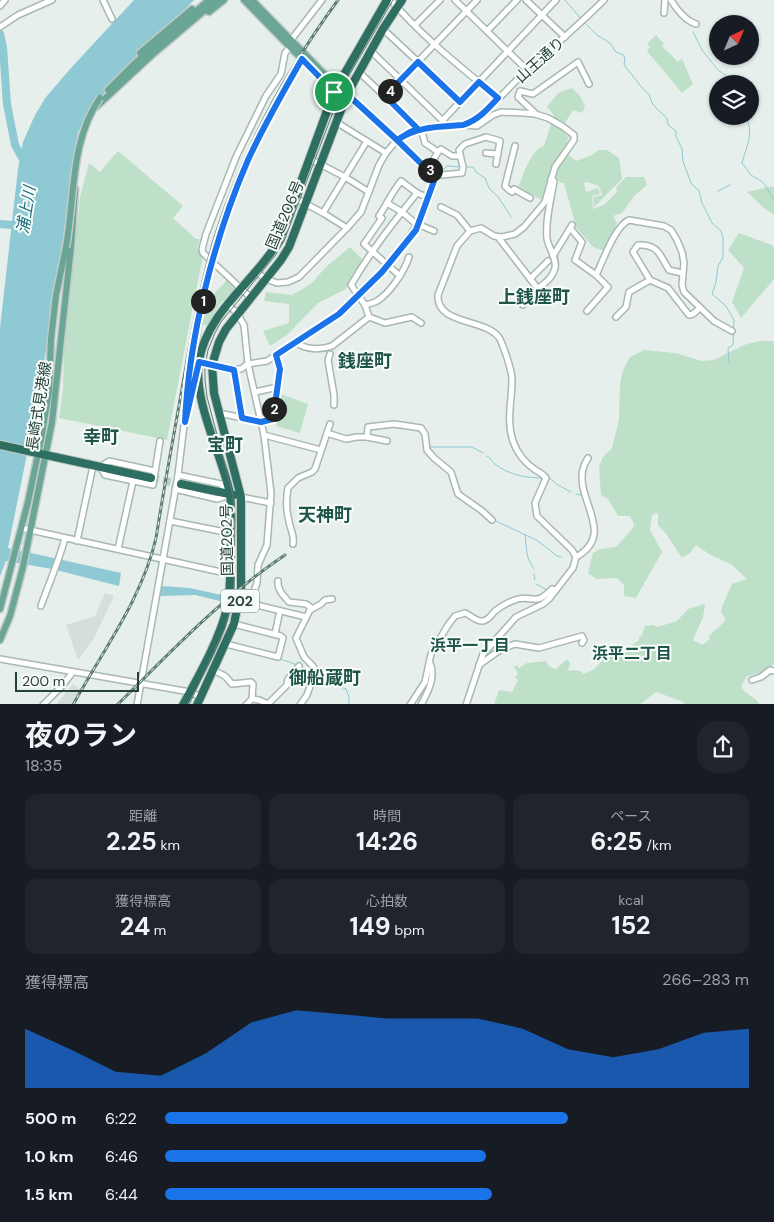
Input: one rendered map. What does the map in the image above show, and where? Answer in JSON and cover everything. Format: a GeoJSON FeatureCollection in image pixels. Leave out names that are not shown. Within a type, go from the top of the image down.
{"type":"FeatureCollection","features":[{"type":"Feature","properties":{"kind":"highway","name":"国道206号"},"geometry":{"type":"LineString","coordinates":[[230,495],[201,396],[199,362],[207,337],[215,322],[280,239],[335,90],[387,0]]}},
{"type":"Feature","properties":{"kind":"highway","name":"国道206号"},"geometry":{"type":"LineString","coordinates":[[241,497],[214,393],[212,365],[219,342],[237,313],[266,279],[289,247],[347,94],[397,2]]}},
{"type":"Feature","properties":{"kind":"highway"},"geometry":{"type":"LineString","coordinates":[[0,445],[96,466],[153,475]]}},
{"type":"Feature","properties":{"kind":"highway","name":"国道202号"},"geometry":{"type":"LineString","coordinates":[[178,486],[241,497],[242,588],[240,601],[226,644],[198,701]]}},
{"type":"Feature","properties":{"kind":"highway","name":"国道202号"},"geometry":{"type":"LineString","coordinates":[[182,704],[190,692],[224,620],[229,596],[230,495]]}},
{"type":"Feature","properties":{"kind":"main road"},"geometry":{"type":"LineString","coordinates":[[100,98],[109,84],[125,67],[202,0]]}},
{"type":"Feature","properties":{"kind":"main road","name":"長崎式見港線"},"geometry":{"type":"LineString","coordinates":[[0,640],[10,616],[23,567],[30,530],[49,391],[51,339],[56,295],[70,227],[79,144],[86,121],[100,98],[134,64],[209,0]]}},
{"type":"Feature","properties":{"kind":"main road","name":"長崎式見港線"},"geometry":{"type":"LineString","coordinates":[[0,609],[56,394],[75,204],[76,156],[79,137],[92,111],[106,96],[217,0]]}},
{"type":"Feature","properties":{"kind":"main road"},"geometry":{"type":"LineString","coordinates":[[135,71],[162,52],[224,0]]}},
{"type":"Feature","properties":{"kind":"main road"},"geometry":{"type":"LineString","coordinates":[[244,0],[291,44],[302,59],[335,90],[347,94]]}},
{"type":"Feature","properties":{"kind":"main road"},"geometry":{"type":"LineString","coordinates":[[252,0],[335,90]]}},
{"type":"Feature","properties":{"kind":"street"},"geometry":{"type":"LineString","coordinates":[[0,6],[4,0]]}},
{"type":"Feature","properties":{"kind":"street"},"geometry":{"type":"LineString","coordinates":[[0,27],[40,3],[52,0]]}},
{"type":"Feature","properties":{"kind":"street"},"geometry":{"type":"LineString","coordinates":[[103,0],[112,19]]}},
{"type":"Feature","properties":{"kind":"street"},"geometry":{"type":"LineString","coordinates":[[250,297],[202,254],[202,249],[206,234],[236,158],[266,96],[280,74],[285,53],[322,0]]}},
{"type":"Feature","properties":{"kind":"street"},"geometry":{"type":"LineString","coordinates":[[415,25],[440,0]]}},
{"type":"Feature","properties":{"kind":"street"},"geometry":{"type":"LineString","coordinates":[[455,0],[527,70]]}},
{"type":"Feature","properties":{"kind":"street"},"geometry":{"type":"LineString","coordinates":[[385,96],[477,0]]}},
{"type":"Feature","properties":{"kind":"street"},"geometry":{"type":"LineString","coordinates":[[487,31],[517,0]]}},
{"type":"Feature","properties":{"kind":"street"},"geometry":{"type":"LineString","coordinates":[[526,0],[566,37]]}},
{"type":"Feature","properties":{"kind":"street"},"geometry":{"type":"LineString","coordinates":[[443,120],[556,0]]}},
{"type":"Feature","properties":{"kind":"street"},"geometry":{"type":"LineString","coordinates":[[664,13],[665,0]]}},
{"type":"Feature","properties":{"kind":"street"},"geometry":{"type":"LineString","coordinates":[[671,0],[675,7],[696,24]]}},
{"type":"Feature","properties":{"kind":"street","name":"山王通り"},"geometry":{"type":"LineString","coordinates":[[397,140],[419,129],[463,125],[478,118],[527,70],[584,21],[600,1]]}},
{"type":"Feature","properties":{"kind":"street"},"geometry":{"type":"LineString","coordinates":[[397,2],[415,25],[498,98]]}},
{"type":"Feature","properties":{"kind":"street"},"geometry":{"type":"LineString","coordinates":[[383,30],[460,102]]}},
{"type":"Feature","properties":{"kind":"street"},"geometry":{"type":"LineString","coordinates":[[371,52],[443,120],[445,127]]}},
{"type":"Feature","properties":{"kind":"street"},"geometry":{"type":"LineString","coordinates":[[137,704],[178,486],[188,387],[197,328],[212,262],[229,209],[248,161],[278,100],[302,59]]}},
{"type":"Feature","properties":{"kind":"street"},"geometry":{"type":"LineString","coordinates":[[535,114],[518,97],[520,91],[533,94],[578,62],[589,84]]}},
{"type":"Feature","properties":{"kind":"street"},"geometry":{"type":"LineString","coordinates":[[359,72],[419,129],[425,143],[438,152]]}},
{"type":"Feature","properties":{"kind":"street"},"geometry":{"type":"LineString","coordinates":[[185,422],[199,362],[234,370],[241,369],[248,364],[267,360],[276,355],[339,314],[388,265],[418,224],[429,198],[434,176],[347,94]]}},
{"type":"Feature","properties":{"kind":"street"},"geometry":{"type":"LineString","coordinates":[[463,125],[477,126],[501,112],[535,114],[562,126],[574,135],[572,143],[555,167],[543,205],[519,232],[509,236],[498,237]]}},
{"type":"Feature","properties":{"kind":"street"},"geometry":{"type":"LineString","coordinates":[[336,122],[386,153]]}},
{"type":"Feature","properties":{"kind":"street"},"geometry":{"type":"LineString","coordinates":[[442,175],[462,173],[463,167],[459,150],[464,145],[489,137],[500,141],[496,164]]}},
{"type":"Feature","properties":{"kind":"street"},"geometry":{"type":"LineString","coordinates":[[256,272],[266,279],[277,283],[284,284],[296,279],[361,212],[379,165],[397,140]]}},
{"type":"Feature","properties":{"kind":"street"},"geometry":{"type":"LineString","coordinates":[[323,213],[367,141]]}},
{"type":"Feature","properties":{"kind":"street"},"geometry":{"type":"LineString","coordinates":[[515,146],[505,186],[512,192],[514,189],[530,198]]}},
{"type":"Feature","properties":{"kind":"street"},"geometry":{"type":"LineString","coordinates":[[432,162],[441,149],[452,156],[459,156]]}},
{"type":"Feature","properties":{"kind":"street"},"geometry":{"type":"LineString","coordinates":[[486,153],[498,154]]}},
{"type":"Feature","properties":{"kind":"street"},"geometry":{"type":"LineString","coordinates":[[310,160],[345,176],[369,192]]}},
{"type":"Feature","properties":{"kind":"street"},"geometry":{"type":"LineString","coordinates":[[523,305],[526,298],[551,278],[555,267],[547,238],[554,181],[551,178]]}},
{"type":"Feature","properties":{"kind":"street"},"geometry":{"type":"LineString","coordinates":[[400,276],[364,244],[382,218],[379,216],[401,181],[417,193],[429,198]]}},
{"type":"Feature","properties":{"kind":"street"},"geometry":{"type":"LineString","coordinates":[[369,317],[366,305],[351,285],[364,262],[374,251],[386,231],[417,193]]}},
{"type":"Feature","properties":{"kind":"street"},"geometry":{"type":"LineString","coordinates":[[295,198],[347,228]]}},
{"type":"Feature","properties":{"kind":"street"},"geometry":{"type":"LineString","coordinates":[[387,203],[418,224],[434,231]]}},
{"type":"Feature","properties":{"kind":"street"},"geometry":{"type":"LineString","coordinates":[[441,206],[457,215],[470,230]]}},
{"type":"Feature","properties":{"kind":"street"},"geometry":{"type":"LineString","coordinates":[[596,275],[618,228],[629,220],[664,226],[670,230],[681,247],[684,263],[682,273],[683,289],[714,321],[732,331]]}},
{"type":"Feature","properties":{"kind":"street"},"geometry":{"type":"LineString","coordinates":[[553,256],[572,227],[582,242],[575,260],[596,275],[608,287],[587,312]]}},
{"type":"Feature","properties":{"kind":"street"},"geometry":{"type":"LineString","coordinates":[[534,285],[498,237],[481,228],[470,230],[455,252],[438,295],[438,301],[447,313],[492,331],[499,339],[512,376],[510,428],[518,451],[527,463],[546,478],[535,503],[537,516],[572,550],[576,557]]}},
{"type":"Feature","properties":{"kind":"street"},"geometry":{"type":"LineString","coordinates":[[682,273],[669,270],[654,248],[645,244],[638,245],[633,252],[650,280],[668,288],[689,315],[700,308]]}},
{"type":"Feature","properties":{"kind":"street"},"geometry":{"type":"LineString","coordinates":[[366,305],[377,301],[400,276],[405,269],[409,257]]}},
{"type":"Feature","properties":{"kind":"street"},"geometry":{"type":"LineString","coordinates":[[530,279],[548,260]]}},
{"type":"Feature","properties":{"kind":"street"},"geometry":{"type":"LineString","coordinates":[[616,318],[626,307],[630,292],[650,280]]}},
{"type":"Feature","properties":{"kind":"street"},"geometry":{"type":"LineString","coordinates":[[228,305],[237,313],[244,325],[248,364],[256,392],[264,435],[271,503],[268,545],[258,565],[257,583],[250,602]]}},
{"type":"Feature","properties":{"kind":"street"},"geometry":{"type":"LineString","coordinates":[[296,342],[306,348],[326,348],[332,346],[369,317]]}},
{"type":"Feature","properties":{"kind":"street"},"geometry":{"type":"LineString","coordinates":[[369,317],[385,323],[412,317],[421,323]]}},
{"type":"Feature","properties":{"kind":"street"},"geometry":{"type":"LineString","coordinates":[[330,354],[328,360],[334,405]]}},
{"type":"Feature","properties":{"kind":"street"},"geometry":{"type":"LineString","coordinates":[[219,414],[261,422],[273,419],[280,369],[276,355]]}},
{"type":"Feature","properties":{"kind":"street"},"geometry":{"type":"LineString","coordinates":[[234,370],[242,418]]}},
{"type":"Feature","properties":{"kind":"street"},"geometry":{"type":"LineString","coordinates":[[256,392],[278,387]]}},
{"type":"Feature","properties":{"kind":"street"},"geometry":{"type":"LineString","coordinates":[[293,544],[294,536],[287,512],[288,488],[298,478],[313,470],[330,424]]}},
{"type":"Feature","properties":{"kind":"street"},"geometry":{"type":"LineString","coordinates":[[366,437],[368,426],[394,424],[421,428],[425,434],[428,450],[434,458],[451,472],[458,494],[492,520]]}},
{"type":"Feature","properties":{"kind":"street"},"geometry":{"type":"LineString","coordinates":[[327,433],[344,439],[357,436],[387,441]]}},
{"type":"Feature","properties":{"kind":"street"},"geometry":{"type":"LineString","coordinates":[[264,435],[321,450]]}},
{"type":"Feature","properties":{"kind":"street"},"geometry":{"type":"LineString","coordinates":[[96,466],[105,475],[152,485],[160,441]]}},
{"type":"Feature","properties":{"kind":"street"},"geometry":{"type":"LineString","coordinates":[[466,704],[483,654],[516,617],[543,604],[573,568],[576,557],[590,546],[594,524],[583,478],[583,469],[588,458]]}},
{"type":"Feature","properties":{"kind":"street"},"geometry":{"type":"LineString","coordinates":[[77,541],[96,466]]}},
{"type":"Feature","properties":{"kind":"street"},"geometry":{"type":"LineString","coordinates":[[178,475],[221,484],[230,495]]}},
{"type":"Feature","properties":{"kind":"street"},"geometry":{"type":"LineString","coordinates":[[118,549],[133,481]]}},
{"type":"Feature","properties":{"kind":"street"},"geometry":{"type":"LineString","coordinates":[[241,497],[271,503]]}},
{"type":"Feature","properties":{"kind":"street"},"geometry":{"type":"LineString","coordinates":[[170,521],[230,533]]}},
{"type":"Feature","properties":{"kind":"street"},"geometry":{"type":"LineString","coordinates":[[21,528],[230,574]]}},
{"type":"Feature","properties":{"kind":"street"},"geometry":{"type":"LineString","coordinates":[[41,606],[60,557],[65,538]]}},
{"type":"Feature","properties":{"kind":"street"},"geometry":{"type":"LineString","coordinates":[[278,581],[280,591],[289,602],[306,604],[310,607],[310,610]]}},
{"type":"Feature","properties":{"kind":"street"},"geometry":{"type":"LineString","coordinates":[[410,704],[425,682],[431,654],[455,616],[465,613],[479,621],[484,621],[496,610],[511,601],[523,598],[541,599],[552,589],[556,590]]}},
{"type":"Feature","properties":{"kind":"street"},"geometry":{"type":"LineString","coordinates":[[300,704],[306,695],[315,672],[313,666],[304,657],[296,638],[310,610],[325,600],[332,599]]}},
{"type":"Feature","properties":{"kind":"street"},"geometry":{"type":"LineString","coordinates":[[240,601],[306,617]]}},
{"type":"Feature","properties":{"kind":"street"},"geometry":{"type":"LineString","coordinates":[[275,634],[279,615]]}},
{"type":"Feature","properties":{"kind":"street"},"geometry":{"type":"LineString","coordinates":[[226,644],[278,657],[283,638],[275,634],[234,624]]}},
{"type":"Feature","properties":{"kind":"street"},"geometry":{"type":"LineString","coordinates":[[479,666],[500,650],[514,644],[540,648],[582,636],[584,640],[582,643]]}},
{"type":"Feature","properties":{"kind":"street"},"geometry":{"type":"LineString","coordinates":[[0,659],[190,692],[198,701]]}},
{"type":"Feature","properties":{"kind":"street"},"geometry":{"type":"LineString","coordinates":[[421,704],[430,688],[432,673],[430,663]]}},
{"type":"Feature","properties":{"kind":"street"},"geometry":{"type":"LineString","coordinates":[[252,699],[268,704],[287,685],[288,679],[300,666]]}},
{"type":"Feature","properties":{"kind":"street"},"geometry":{"type":"LineString","coordinates":[[213,670],[225,676],[232,684],[251,682],[253,684],[252,699],[246,704]]}},
{"type":"Feature","properties":{"kind":"street"},"geometry":{"type":"LineString","coordinates":[[752,680],[761,677],[770,670],[774,671]]}},
{"type":"Feature","properties":{"kind":"street"},"geometry":{"type":"LineString","coordinates":[[44,704],[61,688],[73,672]]}},
{"type":"Feature","properties":{"kind":"shaded area"},"geometry":{"type":"Polygon","coordinates":[[[105,593],[114,596],[94,638],[78,660],[66,625],[95,616],[105,593]]]}},
{"type":"Feature","properties":{"kind":"shaded area"},"geometry":{"type":"Polygon","coordinates":[[[73,684],[82,691],[75,704],[57,704],[73,684]]]}},
{"type":"Feature","properties":{"kind":"green space"},"geometry":{"type":"Polygon","coordinates":[[[656,35],[664,44],[662,46],[677,62],[682,59],[693,84],[682,93],[647,51],[650,47],[647,44],[656,35]]]}},
{"type":"Feature","properties":{"kind":"green space"},"geometry":{"type":"Polygon","coordinates":[[[572,88],[580,96],[585,106],[582,113],[573,110],[565,123],[565,134],[569,137],[564,151],[576,161],[599,150],[607,150],[619,158],[622,179],[594,207],[593,197],[602,195],[599,186],[587,182],[584,183],[586,192],[598,188],[600,194],[592,196],[593,209],[604,205],[617,192],[616,188],[626,177],[644,177],[647,185],[634,196],[622,213],[613,216],[617,223],[606,248],[602,250],[593,247],[576,227],[564,183],[561,183],[550,172],[542,200],[518,188],[531,157],[539,148],[544,146],[554,115],[547,107],[558,93],[572,88]]]}},
{"type":"Feature","properties":{"kind":"green space"},"geometry":{"type":"Polygon","coordinates":[[[118,151],[183,206],[173,218],[196,239],[200,239],[197,248],[203,255],[167,440],[59,418],[80,197],[89,163],[100,172],[118,151]]]}},
{"type":"Feature","properties":{"kind":"green space"},"geometry":{"type":"Polygon","coordinates":[[[774,186],[774,215],[747,192],[774,186]]]}},
{"type":"Feature","properties":{"kind":"green space"},"geometry":{"type":"Polygon","coordinates":[[[739,233],[774,246],[774,279],[741,318],[732,302],[744,268],[728,250],[739,233]]]}},
{"type":"Feature","properties":{"kind":"green space"},"geometry":{"type":"Polygon","coordinates":[[[350,247],[363,260],[349,285],[344,290],[318,303],[287,335],[270,346],[263,331],[289,323],[289,304],[264,301],[266,292],[292,295],[311,284],[326,267],[350,247]]]}},
{"type":"Feature","properties":{"kind":"green space"},"geometry":{"type":"Polygon","coordinates":[[[228,279],[236,287],[219,305],[207,326],[203,324],[210,298],[228,279]]]}},
{"type":"Feature","properties":{"kind":"green space"},"geometry":{"type":"Polygon","coordinates":[[[759,341],[774,341],[774,664],[761,673],[747,676],[741,686],[759,704],[685,704],[656,692],[640,704],[494,704],[499,690],[512,692],[518,680],[515,678],[518,673],[514,667],[516,665],[519,668],[527,663],[546,661],[549,667],[556,669],[567,659],[570,663],[568,671],[581,671],[583,674],[593,670],[603,660],[608,646],[614,645],[622,654],[639,640],[645,626],[653,625],[657,627],[677,621],[688,609],[705,604],[703,617],[693,640],[702,645],[710,639],[709,636],[726,619],[721,610],[732,584],[747,579],[732,565],[709,554],[696,545],[690,553],[682,558],[658,525],[658,513],[652,515],[650,530],[662,552],[636,598],[624,596],[624,585],[617,578],[597,579],[588,573],[593,553],[600,549],[616,547],[633,528],[634,524],[630,516],[618,516],[608,499],[601,495],[599,466],[603,457],[612,448],[619,420],[620,384],[623,370],[630,357],[644,350],[675,353],[702,361],[714,360],[744,345],[759,341]]]}},
{"type":"Feature","properties":{"kind":"green space"},"geometry":{"type":"Polygon","coordinates":[[[281,394],[308,404],[300,433],[276,426],[279,417],[281,394]]]}},
{"type":"Feature","properties":{"kind":"water","name":"浦上川"},"geometry":{"type":"Polygon","coordinates":[[[134,0],[194,0],[119,77],[78,132],[50,329],[8,548],[24,552],[30,551],[31,553],[121,573],[119,586],[52,569],[6,561],[0,576],[0,328],[18,169],[23,142],[35,115],[46,97],[134,0]]]}},
{"type":"Feature","properties":{"kind":"water"},"geometry":{"type":"Polygon","coordinates":[[[161,586],[190,588],[221,595],[220,601],[195,595],[160,596],[161,586]]]}},
{"type":"Feature","properties":{"kind":"waterway"},"geometry":{"type":"LineString","coordinates":[[565,0],[582,20]]}},
{"type":"Feature","properties":{"kind":"waterway"},"geometry":{"type":"LineString","coordinates":[[585,23],[597,35],[610,43],[616,52],[623,55],[625,58],[624,65],[649,94],[652,103],[667,118],[668,125],[676,131],[676,136],[682,149],[683,161],[691,183],[699,191],[702,203],[712,223],[721,231],[723,257],[718,266],[712,294],[726,306],[734,320],[733,345],[728,348],[729,363]]}},
{"type":"Feature","properties":{"kind":"waterway"},"geometry":{"type":"LineString","coordinates":[[693,32],[702,50],[718,70],[725,75]]}},
{"type":"Feature","properties":{"kind":"waterway"},"geometry":{"type":"LineString","coordinates":[[0,34],[3,47],[7,104],[15,145],[25,163]]}},
{"type":"Feature","properties":{"kind":"waterway"},"geometry":{"type":"LineString","coordinates":[[748,125],[750,135],[742,163],[751,175],[765,185],[774,200]]}},
{"type":"Feature","properties":{"kind":"waterway"},"geometry":{"type":"LineString","coordinates":[[407,146],[437,170],[444,169],[447,166],[461,167]]}},
{"type":"Feature","properties":{"kind":"waterway"},"geometry":{"type":"LineString","coordinates":[[465,167],[473,167],[476,172],[485,178],[489,188],[499,198],[511,217]]}},
{"type":"Feature","properties":{"kind":"waterway"},"geometry":{"type":"LineString","coordinates":[[718,191],[730,185]]}},
{"type":"Feature","properties":{"kind":"waterway","name":"浦上川"},"geometry":{"type":"LineString","coordinates":[[0,224],[12,225]]}},
{"type":"Feature","properties":{"kind":"waterway"},"geometry":{"type":"LineString","coordinates":[[431,447],[472,447],[483,453]]}},
{"type":"Feature","properties":{"kind":"waterway"},"geometry":{"type":"LineString","coordinates":[[487,456],[500,468],[512,473],[543,478]]}},
{"type":"Feature","properties":{"kind":"waterway"},"geometry":{"type":"LineString","coordinates":[[548,477],[571,492]]}},
{"type":"Feature","properties":{"kind":"waterway"},"geometry":{"type":"LineString","coordinates":[[576,494],[584,496]]}},
{"type":"Feature","properties":{"kind":"waterway"},"geometry":{"type":"LineString","coordinates":[[494,520],[538,541],[561,557]]}},
{"type":"Feature","properties":{"kind":"waterway"},"geometry":{"type":"LineString","coordinates":[[525,535],[526,549],[534,569]]}},
{"type":"Feature","properties":{"kind":"waterway"},"geometry":{"type":"LineString","coordinates":[[534,574],[535,580]]}},
{"type":"Feature","properties":{"kind":"waterway"},"geometry":{"type":"LineString","coordinates":[[536,584],[547,590]]}},
{"type":"Feature","properties":{"kind":"waterway"},"geometry":{"type":"LineString","coordinates":[[228,647],[238,650]]}},
{"type":"Feature","properties":{"kind":"waterway"},"geometry":{"type":"LineString","coordinates":[[279,659],[301,667],[312,676]]}},
{"type":"Feature","properties":{"kind":"waterway"},"geometry":{"type":"LineString","coordinates":[[315,678],[346,689],[349,704]]}},
{"type":"Feature","properties":{"kind":"tunnel"},"geometry":{"type":"LineString","coordinates":[[151,478],[181,484]]}},
{"type":"Feature","properties":{"kind":"tram line"},"geometry":{"type":"LineString","coordinates":[[189,704],[225,628],[234,595],[235,517],[233,495],[207,397],[205,366],[208,350],[221,322],[275,256],[284,241],[343,86],[393,0]]}},
{"type":"Feature","properties":{"kind":"railway"},"geometry":{"type":"LineString","coordinates":[[74,704],[120,624],[150,560],[156,538],[196,311],[210,253],[227,203],[239,172],[268,112],[301,55],[338,0]]}},
{"type":"Feature","properties":{"kind":"railway"},"geometry":{"type":"LineString","coordinates":[[118,704],[218,607],[285,555]]}},
{"type":"Feature","properties":{"kind":"district","name":"上銭座町"},"geometry":{"type":"Point","coordinates":[534,297]}},
{"type":"Feature","properties":{"kind":"district","name":"銭座町"},"geometry":{"type":"Point","coordinates":[365,361]}},
{"type":"Feature","properties":{"kind":"district","name":"幸町"},"geometry":{"type":"Point","coordinates":[101,437]}},
{"type":"Feature","properties":{"kind":"district","name":"宝町"},"geometry":{"type":"Point","coordinates":[225,445]}},
{"type":"Feature","properties":{"kind":"district","name":"天神町"},"geometry":{"type":"Point","coordinates":[325,515]}},
{"type":"Feature","properties":{"kind":"district","name":"浜平一丁目"},"geometry":{"type":"Point","coordinates":[470,645]}},
{"type":"Feature","properties":{"kind":"district","name":"浜平二丁目"},"geometry":{"type":"Point","coordinates":[632,653]}},
{"type":"Feature","properties":{"kind":"district","name":"御船蔵町"},"geometry":{"type":"Point","coordinates":[325,678]}},
{"type":"Feature","properties":{"kind":"route"},"geometry":{"type":"LineString","coordinates":[[334,92],[302,59],[278,100],[248,161],[229,209],[209,273],[192,359],[185,422],[199,362],[234,370],[242,418],[261,422],[273,419],[280,369],[276,355],[327,324],[339,314],[382,272],[416,230],[429,198],[434,176],[430,170],[397,140],[418,129],[469,123],[478,118],[498,98],[479,82],[460,102],[418,62],[385,96],[418,129],[410,132],[397,140],[347,94],[334,92]]}}]}
